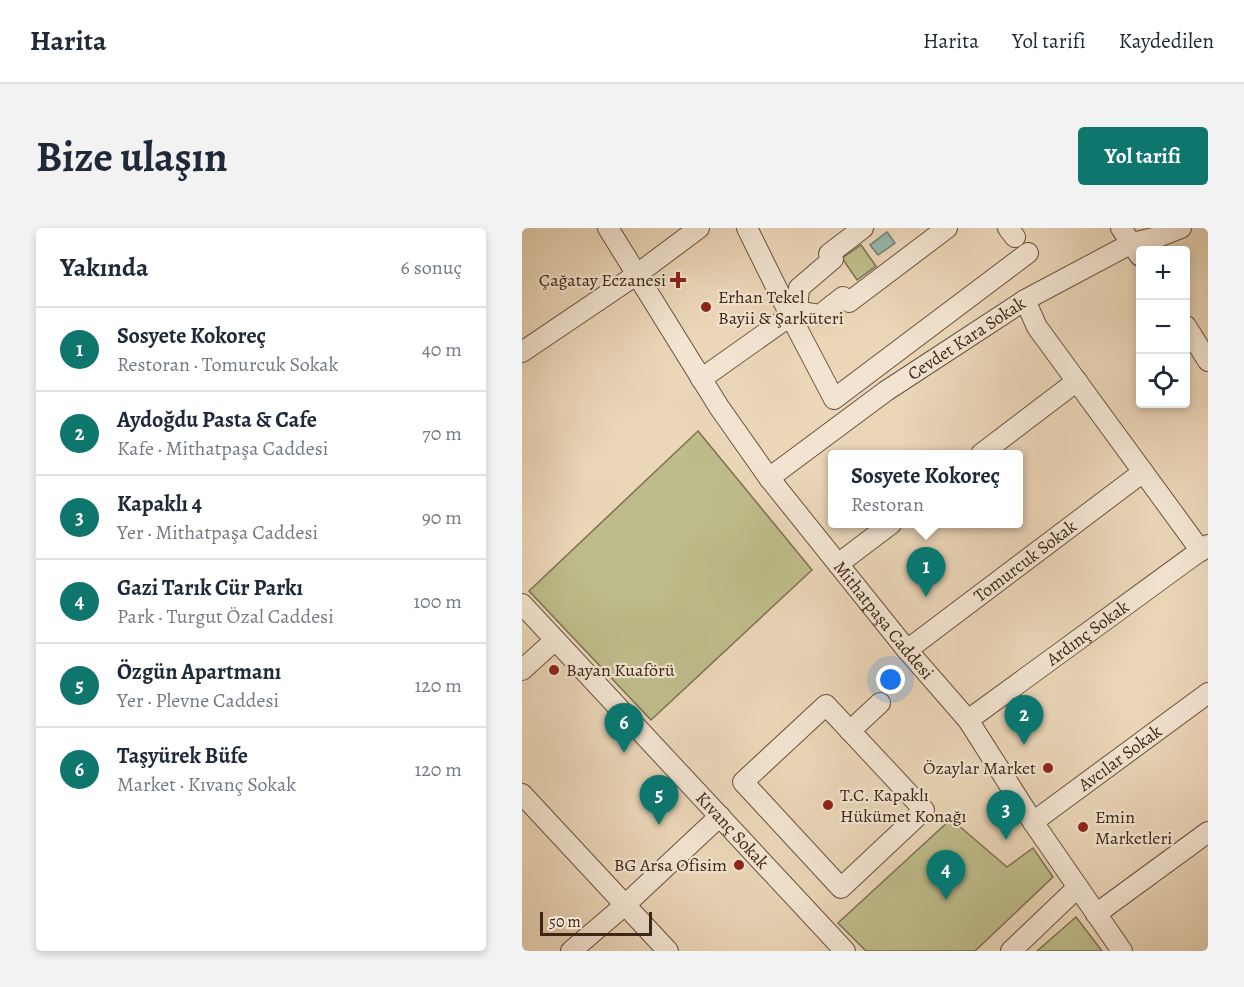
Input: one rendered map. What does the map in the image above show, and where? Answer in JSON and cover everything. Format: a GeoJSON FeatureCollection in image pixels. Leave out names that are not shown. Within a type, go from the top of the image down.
{"type":"FeatureCollection","features":[{"type":"Feature","properties":{"kind":"street","name":"Mithatpaşa Caddesi"},"geometry":{"type":"LineString","coordinates":[[608,228],[719,407],[769,478],[907,650],[968,720],[1033,822],[1122,951]]}},
{"type":"Feature","properties":{"kind":"street"},"geometry":{"type":"LineString","coordinates":[[522,352],[636,275],[699,228]]}},
{"type":"Feature","properties":{"kind":"street"},"geometry":{"type":"LineString","coordinates":[[747,228],[794,313],[834,399],[1028,253]]}},
{"type":"Feature","properties":{"kind":"street"},"geometry":{"type":"LineString","coordinates":[[794,313],[799,288],[833,259],[829,254],[863,228]]}},
{"type":"Feature","properties":{"kind":"street"},"geometry":{"type":"LineString","coordinates":[[701,379],[794,313],[820,315],[843,297],[849,302],[947,228]]}},
{"type":"Feature","properties":{"kind":"street","name":"Cevdet Kara Sokak"},"geometry":{"type":"LineString","coordinates":[[769,478],[886,391],[1025,300],[1131,242],[1158,237],[1181,228]]}},
{"type":"Feature","properties":{"kind":"street"},"geometry":{"type":"LineString","coordinates":[[1025,300],[1037,327],[1143,472],[1204,548]]}},
{"type":"Feature","properties":{"kind":"street"},"geometry":{"type":"LineString","coordinates":[[1190,334],[1208,361]]}},
{"type":"Feature","properties":{"kind":"street"},"geometry":{"type":"LineString","coordinates":[[986,450],[1077,381]]}},
{"type":"Feature","properties":{"kind":"street","name":"Tomurcuk Sokak"},"geometry":{"type":"LineString","coordinates":[[907,650],[1143,472]]}},
{"type":"Feature","properties":{"kind":"street"},"geometry":{"type":"LineString","coordinates":[[838,564],[886,528]]}},
{"type":"Feature","properties":{"kind":"street","name":"Ardınç Sokak"},"geometry":{"type":"LineString","coordinates":[[968,720],[1204,548]]}},
{"type":"Feature","properties":{"kind":"street","name":"Kıvanç Sokak"},"geometry":{"type":"LineString","coordinates":[[522,604],[845,951]]}},
{"type":"Feature","properties":{"kind":"street"},"geometry":{"type":"LineString","coordinates":[[522,670],[555,640]]}},
{"type":"Feature","properties":{"kind":"street","name":"Avcılar Sokak"},"geometry":{"type":"LineString","coordinates":[[1033,822],[1208,693]]}},
{"type":"Feature","properties":{"kind":"street"},"geometry":{"type":"LineString","coordinates":[[850,731],[880,703]]}},
{"type":"Feature","properties":{"kind":"street"},"geometry":{"type":"LineString","coordinates":[[826,705],[850,731],[924,810],[841,888],[743,782],[826,705]]}},
{"type":"Feature","properties":{"kind":"street"},"geometry":{"type":"LineString","coordinates":[[522,794],[668,951]]}},
{"type":"Feature","properties":{"kind":"street"},"geometry":{"type":"LineString","coordinates":[[572,951],[720,816]]}},
{"type":"Feature","properties":{"kind":"street"},"geometry":{"type":"LineString","coordinates":[[1096,914],[1208,832]]}},
{"type":"Feature","properties":{"kind":"street"},"geometry":{"type":"LineString","coordinates":[[1011,951],[1078,887]]}},
{"type":"Feature","properties":{"kind":"shaded area"},"geometry":{"type":"Polygon","coordinates":[[[861,245],[876,266],[857,280],[842,258],[861,245]]]}},
{"type":"Feature","properties":{"kind":"shaded area"},"geometry":{"type":"Polygon","coordinates":[[[698,431],[812,570],[651,720],[529,591],[698,431]]]}},
{"type":"Feature","properties":{"kind":"shaded area"},"geometry":{"type":"Polygon","coordinates":[[[951,819],[1007,867],[1033,848],[1053,877],[975,951],[866,951],[838,923],[951,819]]]}},
{"type":"Feature","properties":{"kind":"shaded area"},"geometry":{"type":"Polygon","coordinates":[[[1076,917],[1102,951],[1037,951],[1076,917]]]}},
{"type":"Feature","properties":{"kind":"water"},"geometry":{"type":"Polygon","coordinates":[[[887,232],[895,243],[878,255],[870,245],[887,232]]]}},
{"type":"Feature","properties":{"kind":"place","name":"Çağatay Eczanesi"},"geometry":{"type":"Point","coordinates":[678,280]}},
{"type":"Feature","properties":{"kind":"place","name":"Erhan Tekel Bayii & Şarküteri"},"geometry":{"type":"Point","coordinates":[706,307]}},
{"type":"Feature","properties":{"kind":"place","name":"Sosyete Kokoreç"},"geometry":{"type":"Point","coordinates":[926,597]}},
{"type":"Feature","properties":{"kind":"place","name":"Bayan Kuaförü"},"geometry":{"type":"Point","coordinates":[554,670]}},
{"type":"Feature","properties":{"kind":"place","name":"Aydoğdu Pasta & Cafe"},"geometry":{"type":"Point","coordinates":[1024,745]}},
{"type":"Feature","properties":{"kind":"place","name":"Taşyürek Büfe"},"geometry":{"type":"Point","coordinates":[624,753]}},
{"type":"Feature","properties":{"kind":"place","name":"Özaylar Market"},"geometry":{"type":"Point","coordinates":[1048,768]}},
{"type":"Feature","properties":{"kind":"place","name":"T.C. Kapaklı Hükümet Konağı"},"geometry":{"type":"Point","coordinates":[828,805]}},
{"type":"Feature","properties":{"kind":"place","name":"Özgün Apartmanı"},"geometry":{"type":"Point","coordinates":[659,825]}},
{"type":"Feature","properties":{"kind":"place","name":"Emin Marketleri"},"geometry":{"type":"Point","coordinates":[1083,827]}},
{"type":"Feature","properties":{"kind":"place","name":"Kapaklı 4"},"geometry":{"type":"Point","coordinates":[1006,840]}},
{"type":"Feature","properties":{"kind":"place","name":"BG Arsa Ofisim"},"geometry":{"type":"Point","coordinates":[739,865]}},
{"type":"Feature","properties":{"kind":"place","name":"Gazi Tarık Cür Parkı"},"geometry":{"type":"Point","coordinates":[946,900]}}]}
